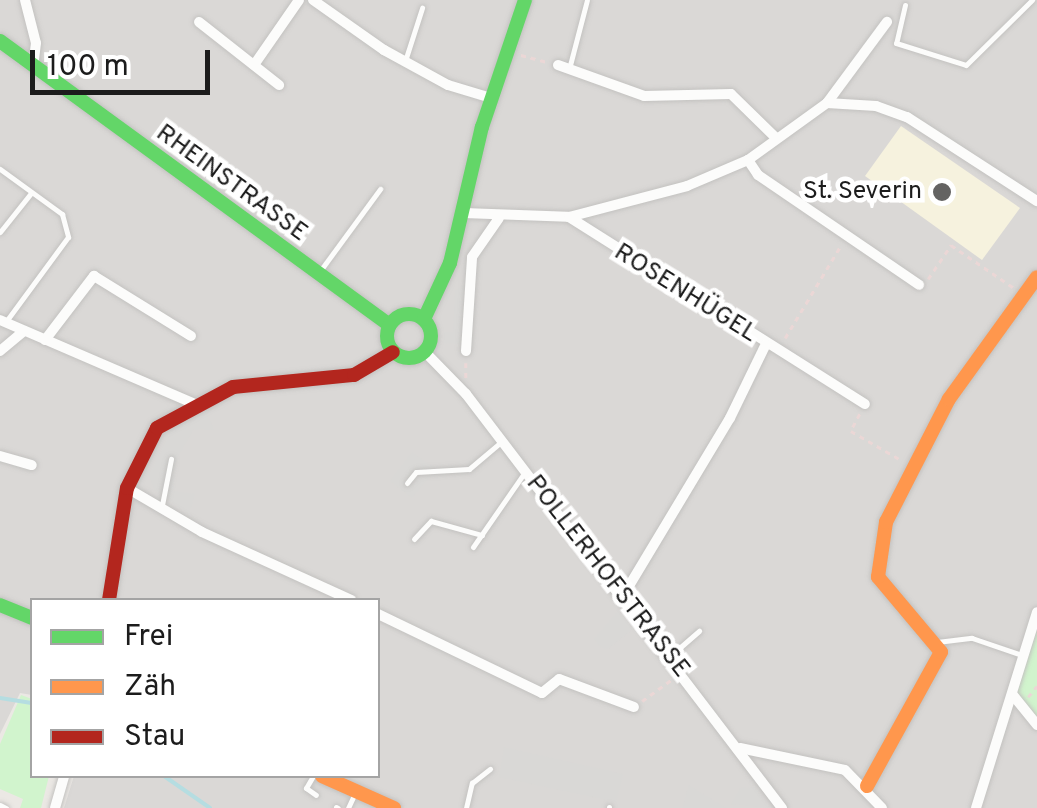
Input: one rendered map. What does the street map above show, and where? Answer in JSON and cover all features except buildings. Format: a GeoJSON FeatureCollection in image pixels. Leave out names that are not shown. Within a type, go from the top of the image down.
{"type":"FeatureCollection","features":[{"type":"Feature","properties":{"kind":"street"},"geometry":{"type":"LineString","coordinates":[[25,0],[36,43],[33,68]]}},
{"type":"Feature","properties":{"kind":"street"},"geometry":{"type":"LineString","coordinates":[[254,66],[298,0]]}},
{"type":"Feature","properties":{"kind":"street"},"geometry":{"type":"LineString","coordinates":[[313,0],[405,61],[491,98]]}},
{"type":"Feature","properties":{"kind":"street"},"geometry":{"type":"LineString","coordinates":[[424,320],[444,281],[491,98],[525,0]]}},
{"type":"Feature","properties":{"kind":"street"},"geometry":{"type":"LineString","coordinates":[[199,22],[279,84]]}},
{"type":"Feature","properties":{"kind":"street"},"geometry":{"type":"LineString","coordinates":[[462,213],[499,218],[569,217],[687,186],[748,160],[827,103],[887,22]]}},
{"type":"Feature","properties":{"kind":"street","name":"RHEINSTRASSE"},"geometry":{"type":"LineString","coordinates":[[0,41],[389,325]]}},
{"type":"Feature","properties":{"kind":"street"},"geometry":{"type":"LineString","coordinates":[[564,67],[644,96],[731,94],[775,138]]}},
{"type":"Feature","properties":{"kind":"street"},"geometry":{"type":"LineString","coordinates":[[827,103],[876,106],[907,117],[1037,201]]}},
{"type":"Feature","properties":{"kind":"street"},"geometry":{"type":"LineString","coordinates":[[748,160],[758,175],[918,285]]}},
{"type":"Feature","properties":{"kind":"street","name":"ROSENHÜGEL"},"geometry":{"type":"LineString","coordinates":[[569,217],[865,404]]}},
{"type":"Feature","properties":{"kind":"street"},"geometry":{"type":"LineString","coordinates":[[466,351],[472,258],[499,218]]}},
{"type":"Feature","properties":{"kind":"street"},"geometry":{"type":"LineString","coordinates":[[45,340],[94,276],[191,336]]}},
{"type":"Feature","properties":{"kind":"street"},"geometry":{"type":"LineString","coordinates":[[867,786],[941,652],[937,642],[878,576],[886,522],[949,399],[1037,277]]}},
{"type":"Feature","properties":{"kind":"street"},"geometry":{"type":"LineString","coordinates":[[405,314],[424,320],[431,336],[425,352],[409,359],[393,352],[389,325],[405,314]]}},
{"type":"Feature","properties":{"kind":"street"},"geometry":{"type":"LineString","coordinates":[[2,321],[194,403]]}},
{"type":"Feature","properties":{"kind":"street"},"geometry":{"type":"LineString","coordinates":[[0,350],[24,330]]}},
{"type":"Feature","properties":{"kind":"street"},"geometry":{"type":"LineString","coordinates":[[623,596],[730,418],[766,344]]}},
{"type":"Feature","properties":{"kind":"street"},"geometry":{"type":"LineString","coordinates":[[109,598],[127,488],[157,428],[194,403],[233,387],[354,375],[393,352]]}},
{"type":"Feature","properties":{"kind":"street","name":"POLLERHOFSTRASSE"},"geometry":{"type":"LineString","coordinates":[[425,352],[466,394],[740,748],[782,808]]}},
{"type":"Feature","properties":{"kind":"street"},"geometry":{"type":"LineString","coordinates":[[0,456],[32,465]]}},
{"type":"Feature","properties":{"kind":"street"},"geometry":{"type":"LineString","coordinates":[[127,488],[162,505],[202,532],[347,598]]}},
{"type":"Feature","properties":{"kind":"street"},"geometry":{"type":"LineString","coordinates":[[0,605],[30,617]]}},
{"type":"Feature","properties":{"kind":"street"},"geometry":{"type":"LineString","coordinates":[[976,808],[1037,612]]}},
{"type":"Feature","properties":{"kind":"street"},"geometry":{"type":"LineString","coordinates":[[380,615],[542,692],[559,679],[634,707]]}},
{"type":"Feature","properties":{"kind":"street"},"geometry":{"type":"LineString","coordinates":[[1012,694],[1037,725]]}},
{"type":"Feature","properties":{"kind":"street"},"geometry":{"type":"LineString","coordinates":[[740,748],[846,770],[867,786],[882,808]]}},
{"type":"Feature","properties":{"kind":"street"},"geometry":{"type":"LineString","coordinates":[[55,808],[63,778]]}},
{"type":"Feature","properties":{"kind":"street"},"geometry":{"type":"LineString","coordinates":[[326,778],[394,808]]}},
{"type":"Feature","properties":{"kind":"lane"},"geometry":{"type":"LineString","coordinates":[[564,67],[587,0]]}},
{"type":"Feature","properties":{"kind":"lane"},"geometry":{"type":"LineString","coordinates":[[905,6],[896,43],[966,65],[1032,0]]}},
{"type":"Feature","properties":{"kind":"lane"},"geometry":{"type":"LineString","coordinates":[[405,61],[422,8]]}},
{"type":"Feature","properties":{"kind":"lane"},"geometry":{"type":"LineString","coordinates":[[0,170],[62,214],[68,236],[2,321]]}},
{"type":"Feature","properties":{"kind":"lane"},"geometry":{"type":"LineString","coordinates":[[317,276],[380,188]]}},
{"type":"Feature","properties":{"kind":"lane"},"geometry":{"type":"LineString","coordinates":[[0,232],[32,192]]}},
{"type":"Feature","properties":{"kind":"lane"},"geometry":{"type":"LineString","coordinates":[[406,483],[416,472],[469,469],[502,442]]}},
{"type":"Feature","properties":{"kind":"lane"},"geometry":{"type":"LineString","coordinates":[[162,505],[171,458]]}},
{"type":"Feature","properties":{"kind":"lane"},"geometry":{"type":"LineString","coordinates":[[473,548],[525,472]]}},
{"type":"Feature","properties":{"kind":"lane"},"geometry":{"type":"LineString","coordinates":[[414,540],[430,520],[482,535]]}},
{"type":"Feature","properties":{"kind":"lane"},"geometry":{"type":"LineString","coordinates":[[669,657],[699,631]]}},
{"type":"Feature","properties":{"kind":"lane"},"geometry":{"type":"LineString","coordinates":[[937,642],[972,638],[1024,656]]}},
{"type":"Feature","properties":{"kind":"lane"},"geometry":{"type":"LineString","coordinates":[[466,808],[472,782],[490,770]]}},
{"type":"Feature","properties":{"kind":"lane"},"geometry":{"type":"LineString","coordinates":[[311,778],[306,788],[316,795]]}},
{"type":"Feature","properties":{"kind":"lane"},"geometry":{"type":"LineString","coordinates":[[348,808],[355,792]]}},
{"type":"Feature","properties":{"kind":"path"},"geometry":{"type":"LineString","coordinates":[[527,57],[564,67]]}},
{"type":"Feature","properties":{"kind":"path"},"geometry":{"type":"LineString","coordinates":[[778,351],[846,237]]}},
{"type":"Feature","properties":{"kind":"path"},"geometry":{"type":"LineString","coordinates":[[918,285],[950,245],[1024,294]]}},
{"type":"Feature","properties":{"kind":"path"},"geometry":{"type":"LineString","coordinates":[[466,351],[466,394]]}},
{"type":"Feature","properties":{"kind":"path"},"geometry":{"type":"LineString","coordinates":[[865,404],[851,431],[916,468]]}},
{"type":"Feature","properties":{"kind":"path"},"geometry":{"type":"LineString","coordinates":[[634,707],[681,672]]}},
{"type":"Feature","properties":{"kind":"shaded area"},"geometry":{"type":"Polygon","coordinates":[[[0,0],[1037,0],[1037,808],[64,808],[73,778],[380,778],[380,598],[30,598],[30,695],[20,693],[0,734],[0,0]]]}},
{"type":"Feature","properties":{"kind":"shaded area","name":"St. Severin"},"geometry":{"type":"Polygon","coordinates":[[[901,126],[1020,208],[982,260],[865,176],[901,126]]]}},
{"type":"Feature","properties":{"kind":"shaded area"},"geometry":{"type":"Polygon","coordinates":[[[464,285],[460,344],[444,343],[444,332],[453,332],[455,291],[464,285]]]}},
{"type":"Feature","properties":{"kind":"shaded area"},"geometry":{"type":"Polygon","coordinates":[[[205,407],[214,430],[194,429],[177,458],[173,491],[195,494],[189,514],[155,491],[149,476],[171,431],[205,407]]]}},
{"type":"Feature","properties":{"kind":"shaded area"},"geometry":{"type":"Polygon","coordinates":[[[412,452],[436,469],[412,498],[390,481],[412,452]]]}},
{"type":"Feature","properties":{"kind":"shaded area"},"geometry":{"type":"Polygon","coordinates":[[[618,611],[633,629],[608,649],[600,647],[594,639],[618,611]]]}},
{"type":"Feature","properties":{"kind":"shaded area"},"geometry":{"type":"Polygon","coordinates":[[[504,747],[623,774],[616,802],[499,777],[504,747]]]}},
{"type":"Feature","properties":{"kind":"shaded area"},"geometry":{"type":"Polygon","coordinates":[[[689,785],[726,808],[682,808],[689,785]]]}},
{"type":"Feature","properties":{"kind":"shaded area"},"geometry":{"type":"Polygon","coordinates":[[[755,787],[770,808],[731,804],[740,788],[755,787]]]}},
{"type":"Feature","properties":{"kind":"green space"},"geometry":{"type":"Polygon","coordinates":[[[1037,631],[1037,718],[1016,691],[1037,631]]]}},
{"type":"Feature","properties":{"kind":"green space"},"geometry":{"type":"Polygon","coordinates":[[[21,695],[30,698],[30,778],[48,778],[41,808],[20,808],[23,799],[0,789],[0,744],[21,695]]]}},
{"type":"Feature","properties":{"kind":"waterway"},"geometry":{"type":"LineString","coordinates":[[0,698],[30,703]]}},
{"type":"Feature","properties":{"kind":"waterway"},"geometry":{"type":"LineString","coordinates":[[167,778],[210,808]]}},
{"type":"Feature","properties":{"kind":"traffic: fast"},"geometry":{"type":"LineString","coordinates":[[424,319],[450,263],[482,127],[525,0]]}},
{"type":"Feature","properties":{"kind":"traffic: fast"},"geometry":{"type":"LineString","coordinates":[[0,41],[389,325]]}},
{"type":"Feature","properties":{"kind":"traffic: fast"},"geometry":{"type":"LineString","coordinates":[[409,314],[425,320],[431,336],[425,352],[409,358],[393,352],[387,336],[393,320],[409,314]]}},
{"type":"Feature","properties":{"kind":"traffic: fast"},"geometry":{"type":"LineString","coordinates":[[0,605],[30,617]]}},
{"type":"Feature","properties":{"kind":"traffic: slow"},"geometry":{"type":"LineString","coordinates":[[867,786],[941,652],[878,577],[886,522],[949,399],[1037,277]]}},
{"type":"Feature","properties":{"kind":"traffic: slow"},"geometry":{"type":"LineString","coordinates":[[326,778],[394,808]]}},
{"type":"Feature","properties":{"kind":"traffic: jam"},"geometry":{"type":"LineString","coordinates":[[109,598],[127,488],[157,428],[233,387],[354,375],[393,352]]}},
{"type":"Feature","properties":{"kind":"place","name":"St. Severin"},"geometry":{"type":"Point","coordinates":[942,192]}}]}
